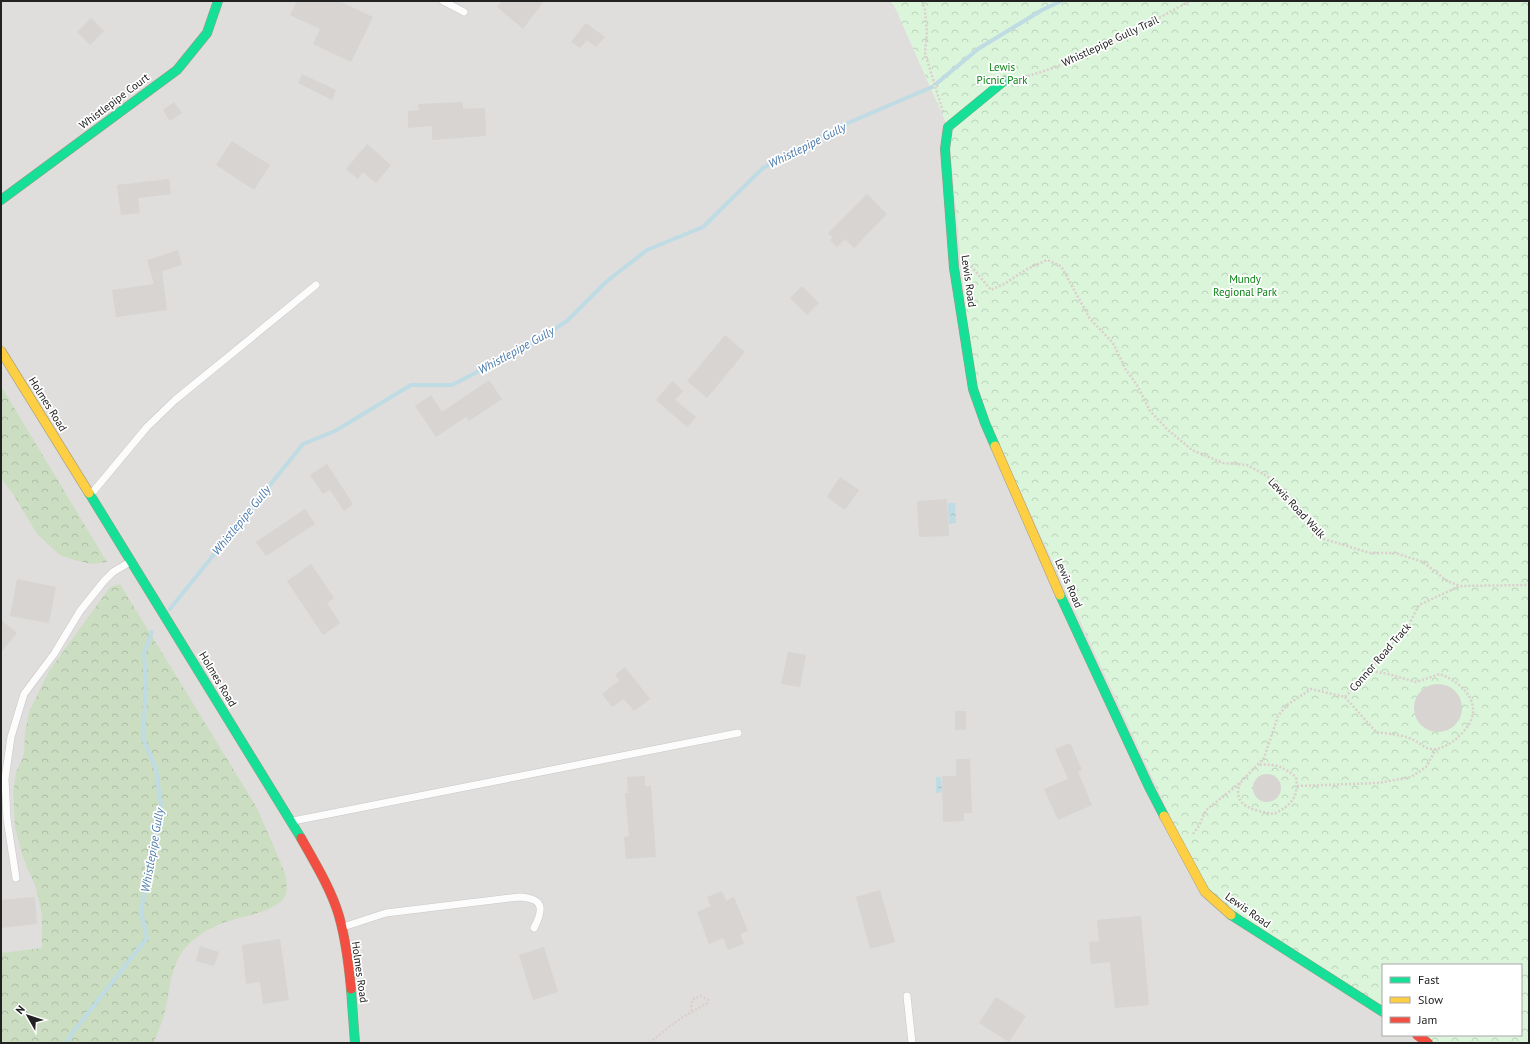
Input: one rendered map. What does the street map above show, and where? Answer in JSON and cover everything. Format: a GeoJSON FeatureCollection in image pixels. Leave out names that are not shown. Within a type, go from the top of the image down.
{"type":"FeatureCollection","features":[{"type":"Feature","properties":{"kind":"street","name":"Whistlepipe Court"},"geometry":{"type":"LineString","coordinates":[[1,200],[177,70],[207,33],[218,1]]}},
{"type":"Feature","properties":{"kind":"street"},"geometry":{"type":"LineString","coordinates":[[948,127],[1004,82]]}},
{"type":"Feature","properties":{"kind":"street","name":"Lewis Road"},"geometry":{"type":"LineString","coordinates":[[948,127],[945,149],[954,268],[973,389],[985,423],[1065,605],[1149,787],[1205,892],[1226,912],[1382,1011]]}},
{"type":"Feature","properties":{"kind":"street","name":"Holmes Road"},"geometry":{"type":"LineString","coordinates":[[1,351],[132,561],[291,821],[321,874],[339,916],[349,969],[355,1043]]}},
{"type":"Feature","properties":{"kind":"street"},"geometry":{"type":"LineString","coordinates":[[1418,1036],[1428,1043]]}},
{"type":"Feature","properties":{"kind":"lane"},"geometry":{"type":"LineString","coordinates":[[443,1],[464,12]]}},
{"type":"Feature","properties":{"kind":"lane"},"geometry":{"type":"LineString","coordinates":[[90,495],[147,427],[175,400],[316,285]]}},
{"type":"Feature","properties":{"kind":"lane"},"geometry":{"type":"LineString","coordinates":[[16,878],[5,799],[6,779],[12,737],[24,694],[54,654],[80,611],[104,581],[113,572],[132,561]]}},
{"type":"Feature","properties":{"kind":"lane"},"geometry":{"type":"LineString","coordinates":[[291,821],[738,733]]}},
{"type":"Feature","properties":{"kind":"lane"},"geometry":{"type":"LineString","coordinates":[[341,928],[386,912],[519,897],[530,897],[538,902],[540,906],[541,911],[534,928]]}},
{"type":"Feature","properties":{"kind":"lane"},"geometry":{"type":"LineString","coordinates":[[907,996],[912,1043]]}},
{"type":"Feature","properties":{"kind":"path"},"geometry":{"type":"LineString","coordinates":[[922,1],[925,10],[927,32],[925,53],[948,127]]}},
{"type":"Feature","properties":{"kind":"path","name":"Whistlepipe Gully Trail"},"geometry":{"type":"LineString","coordinates":[[1004,82],[1032,75],[1104,46],[1190,1]]}},
{"type":"Feature","properties":{"kind":"path","name":"Lewis Road Walk"},"geometry":{"type":"LineString","coordinates":[[967,260],[991,290],[1006,283],[1025,270],[1047,260],[1061,266],[1090,320],[1113,343],[1126,370],[1137,385],[1150,411],[1168,430],[1192,450],[1223,463],[1247,465],[1267,476],[1305,513],[1324,539],[1370,553],[1395,553],[1423,562],[1447,581],[1460,586]]}},
{"type":"Feature","properties":{"kind":"path","name":"Connor Road Track"},"geometry":{"type":"LineString","coordinates":[[1182,850],[1199,826],[1206,810],[1240,783],[1264,758],[1278,716],[1286,705],[1311,690],[1345,697],[1408,626],[1419,605],[1460,586],[1529,585]]}},
{"type":"Feature","properties":{"kind":"path"},"geometry":{"type":"LineString","coordinates":[[1345,697],[1376,732],[1410,738],[1429,749],[1436,749],[1448,745],[1469,726],[1474,711],[1471,699],[1464,689],[1453,679],[1440,674],[1416,682],[1377,672],[1366,673]]}},
{"type":"Feature","properties":{"kind":"path"},"geometry":{"type":"LineString","coordinates":[[1297,786],[1378,783],[1411,777],[1426,768],[1436,749]]}},
{"type":"Feature","properties":{"kind":"path"},"geometry":{"type":"LineString","coordinates":[[1240,783],[1237,792],[1238,798],[1243,805],[1253,810],[1274,814],[1286,807],[1295,797],[1297,786],[1296,777],[1282,767],[1272,764],[1258,765]]}},
{"type":"Feature","properties":{"kind":"path"},"geometry":{"type":"LineString","coordinates":[[650,1043],[678,1020],[692,1013],[708,1003],[708,1000],[701,996],[694,998],[691,1005],[692,1013]]}},
{"type":"Feature","properties":{"kind":"shaded area"},"geometry":{"type":"Polygon","coordinates":[[[1,1],[890,1],[894,5],[948,127],[1382,1010],[1382,1036],[1418,1036],[1428,1043],[1,1043],[1,1]]]}},
{"type":"Feature","properties":{"kind":"green space","name":"Mundy Regional Park"},"geometry":{"type":"Polygon","coordinates":[[[890,1],[1529,1],[1529,1043],[1424,1043],[1414,1036],[1522,1036],[1522,964],[1382,964],[1382,1015],[1205,892],[973,389],[948,127],[894,5],[890,1]]]}},
{"type":"Feature","properties":{"kind":"green space"},"geometry":{"type":"Polygon","coordinates":[[[1,386],[107,562],[91,564],[60,555],[37,534],[13,494],[1,478],[1,386]]]}},
{"type":"Feature","properties":{"kind":"green space"},"geometry":{"type":"Polygon","coordinates":[[[120,584],[257,808],[285,873],[287,886],[286,894],[275,906],[256,914],[225,922],[213,927],[198,936],[189,944],[182,952],[175,966],[164,1015],[154,1043],[1,1043],[1,953],[42,948],[42,915],[36,888],[23,857],[15,828],[13,792],[16,773],[24,754],[25,733],[29,712],[49,671],[110,587],[120,584]]]}},
{"type":"Feature","properties":{"kind":"water"},"geometry":{"type":"Polygon","coordinates":[[[948,503],[955,503],[956,523],[949,524],[948,503]]]}},
{"type":"Feature","properties":{"kind":"water"},"geometry":{"type":"Polygon","coordinates":[[[936,777],[941,777],[942,792],[936,793],[936,777]]]}},
{"type":"Feature","properties":{"kind":"building"},"geometry":{"type":"Polygon","coordinates":[[[297,1],[339,1],[373,17],[351,62],[313,44],[320,29],[290,15],[297,1]]]}},
{"type":"Feature","properties":{"kind":"building"},"geometry":{"type":"Polygon","coordinates":[[[502,1],[544,1],[523,29],[497,7],[502,1]]]}},
{"type":"Feature","properties":{"kind":"building"},"geometry":{"type":"Polygon","coordinates":[[[91,18],[104,31],[90,45],[77,32],[91,18]]]}},
{"type":"Feature","properties":{"kind":"building"},"geometry":{"type":"Polygon","coordinates":[[[586,23],[605,37],[596,47],[587,40],[580,48],[571,42],[586,23]]]}},
{"type":"Feature","properties":{"kind":"building"},"geometry":{"type":"Polygon","coordinates":[[[302,74],[336,90],[332,100],[298,83],[302,74]]]}},
{"type":"Feature","properties":{"kind":"building"},"geometry":{"type":"Polygon","coordinates":[[[174,102],[182,113],[170,121],[163,110],[174,102]]]}},
{"type":"Feature","properties":{"kind":"building"},"geometry":{"type":"Polygon","coordinates":[[[463,102],[463,109],[485,108],[486,136],[432,140],[432,126],[408,128],[408,111],[419,110],[418,104],[463,102]]]}},
{"type":"Feature","properties":{"kind":"building"},"geometry":{"type":"Polygon","coordinates":[[[232,141],[270,165],[254,190],[216,165],[232,141]]]}},
{"type":"Feature","properties":{"kind":"building"},"geometry":{"type":"Polygon","coordinates":[[[367,144],[391,165],[376,183],[363,172],[358,179],[346,169],[367,144]]]}},
{"type":"Feature","properties":{"kind":"building"},"geometry":{"type":"Polygon","coordinates":[[[169,179],[171,194],[138,198],[140,213],[121,215],[117,185],[169,179]]]}},
{"type":"Feature","properties":{"kind":"building"},"geometry":{"type":"Polygon","coordinates":[[[867,194],[887,214],[854,248],[845,239],[837,247],[830,240],[833,238],[828,233],[867,194]]]}},
{"type":"Feature","properties":{"kind":"building"},"geometry":{"type":"Polygon","coordinates":[[[178,250],[182,265],[162,271],[167,310],[116,317],[112,290],[154,284],[147,260],[178,250]]]}},
{"type":"Feature","properties":{"kind":"building"},"geometry":{"type":"Polygon","coordinates":[[[802,286],[819,303],[807,315],[790,298],[802,286]]]}},
{"type":"Feature","properties":{"kind":"building"},"geometry":{"type":"Polygon","coordinates":[[[725,335],[745,352],[707,398],[687,381],[725,335]]]}},
{"type":"Feature","properties":{"kind":"building"},"geometry":{"type":"Polygon","coordinates":[[[489,380],[502,399],[469,421],[466,417],[436,437],[415,406],[431,395],[442,412],[489,380]]]}},
{"type":"Feature","properties":{"kind":"building"},"geometry":{"type":"Polygon","coordinates":[[[672,381],[683,391],[675,400],[696,417],[687,427],[656,400],[672,381]]]}},
{"type":"Feature","properties":{"kind":"building"},"geometry":{"type":"Polygon","coordinates":[[[327,464],[353,504],[344,511],[330,490],[323,494],[310,475],[327,464]]]}},
{"type":"Feature","properties":{"kind":"building"},"geometry":{"type":"Polygon","coordinates":[[[840,477],[859,490],[845,510],[827,497],[840,477]]]}},
{"type":"Feature","properties":{"kind":"building"},"geometry":{"type":"Polygon","coordinates":[[[947,499],[949,536],[919,537],[917,501],[947,499]]]}},
{"type":"Feature","properties":{"kind":"building"},"geometry":{"type":"Polygon","coordinates":[[[305,509],[315,524],[266,556],[256,542],[305,509]]]}},
{"type":"Feature","properties":{"kind":"building"},"geometry":{"type":"Polygon","coordinates":[[[311,564],[334,598],[327,603],[340,623],[323,635],[287,581],[311,564]]]}},
{"type":"Feature","properties":{"kind":"building"},"geometry":{"type":"Polygon","coordinates":[[[17,579],[56,587],[49,623],[10,616],[17,579]]]}},
{"type":"Feature","properties":{"kind":"building"},"geometry":{"type":"Polygon","coordinates":[[[1,620],[17,633],[1,652],[1,620]]]}},
{"type":"Feature","properties":{"kind":"building"},"geometry":{"type":"Polygon","coordinates":[[[788,652],[806,655],[800,687],[781,684],[788,652]]]}},
{"type":"Feature","properties":{"kind":"building"},"geometry":{"type":"Polygon","coordinates":[[[625,667],[650,699],[634,711],[624,699],[612,707],[602,694],[620,680],[615,675],[625,667]]]}},
{"type":"Feature","properties":{"kind":"building"},"geometry":{"type":"Polygon","coordinates":[[[1438,684],[1447,686],[1455,691],[1460,699],[1462,708],[1460,717],[1455,725],[1447,730],[1438,732],[1429,730],[1421,725],[1416,717],[1414,708],[1416,699],[1421,691],[1429,686],[1438,684]]]}},
{"type":"Feature","properties":{"kind":"building"},"geometry":{"type":"Polygon","coordinates":[[[955,711],[966,711],[966,730],[955,730],[955,711]]]}},
{"type":"Feature","properties":{"kind":"building"},"geometry":{"type":"Polygon","coordinates":[[[1070,743],[1082,770],[1078,772],[1092,805],[1058,820],[1044,789],[1068,779],[1055,749],[1070,743]]]}},
{"type":"Feature","properties":{"kind":"building"},"geometry":{"type":"Polygon","coordinates":[[[956,759],[970,759],[972,813],[964,813],[964,821],[943,822],[942,776],[956,776],[956,759]]]}},
{"type":"Feature","properties":{"kind":"building"},"geometry":{"type":"Polygon","coordinates":[[[1267,774],[1273,775],[1277,778],[1280,782],[1280,794],[1277,798],[1273,801],[1267,802],[1261,801],[1257,798],[1254,794],[1253,788],[1254,782],[1257,778],[1261,775],[1267,774]]]}},
{"type":"Feature","properties":{"kind":"building"},"geometry":{"type":"Polygon","coordinates":[[[645,776],[645,786],[651,786],[656,857],[626,859],[624,837],[629,836],[625,793],[628,793],[627,777],[645,776]]]}},
{"type":"Feature","properties":{"kind":"building"},"geometry":{"type":"Polygon","coordinates":[[[880,890],[895,942],[870,949],[856,897],[880,890]]]}},
{"type":"Feature","properties":{"kind":"building"},"geometry":{"type":"Polygon","coordinates":[[[722,891],[726,901],[734,897],[748,931],[740,934],[744,944],[728,950],[723,938],[709,944],[697,912],[711,906],[707,897],[722,891]]]}},
{"type":"Feature","properties":{"kind":"building"},"geometry":{"type":"Polygon","coordinates":[[[35,897],[37,924],[1,928],[1,900],[35,897]]]}},
{"type":"Feature","properties":{"kind":"building"},"geometry":{"type":"Polygon","coordinates":[[[1141,916],[1149,1005],[1115,1008],[1110,962],[1091,964],[1089,942],[1099,941],[1097,920],[1141,916]]]}},
{"type":"Feature","properties":{"kind":"building"},"geometry":{"type":"Polygon","coordinates":[[[280,939],[289,1000],[263,1004],[260,982],[246,984],[242,945],[280,939]]]}},
{"type":"Feature","properties":{"kind":"building"},"geometry":{"type":"Polygon","coordinates":[[[200,946],[219,952],[214,966],[196,961],[200,946]]]}},
{"type":"Feature","properties":{"kind":"building"},"geometry":{"type":"Polygon","coordinates":[[[544,947],[558,992],[533,1000],[519,955],[544,947]]]}},
{"type":"Feature","properties":{"kind":"building"},"geometry":{"type":"Polygon","coordinates":[[[996,997],[1026,1016],[1009,1042],[979,1023],[996,997]]]}},
{"type":"Feature","properties":{"kind":"waterway","name":"Whistlepipe Gully"},"geometry":{"type":"LineString","coordinates":[[936,84],[978,49],[1042,10],[1061,1]]}},
{"type":"Feature","properties":{"kind":"waterway","name":"Whistlepipe Gully"},"geometry":{"type":"LineString","coordinates":[[170,609],[303,444],[335,431],[411,385],[452,385],[531,344],[567,321],[607,281],[647,250],[703,227],[763,168],[841,126],[932,87]]}},
{"type":"Feature","properties":{"kind":"waterway","name":"Whistlepipe Gully"},"geometry":{"type":"LineString","coordinates":[[67,1043],[70,1036],[147,938],[141,912],[161,806],[156,769],[143,738],[146,683],[144,653],[152,632]]}},
{"type":"Feature","properties":{"kind":"traffic: fast"},"geometry":{"type":"LineString","coordinates":[[1,200],[177,70],[207,33],[218,1]]}},
{"type":"Feature","properties":{"kind":"traffic: fast"},"geometry":{"type":"LineString","coordinates":[[995,446],[973,389],[954,268],[945,149],[948,127],[1004,81]]}},
{"type":"Feature","properties":{"kind":"traffic: fast"},"geometry":{"type":"LineString","coordinates":[[89,493],[301,838]]}},
{"type":"Feature","properties":{"kind":"traffic: fast"},"geometry":{"type":"LineString","coordinates":[[1060,595],[1149,787],[1164,816]]}},
{"type":"Feature","properties":{"kind":"traffic: fast"},"geometry":{"type":"LineString","coordinates":[[1231,915],[1382,1011]]}},
{"type":"Feature","properties":{"kind":"traffic: fast"},"geometry":{"type":"LineString","coordinates":[[351,989],[355,1043]]}},
{"type":"Feature","properties":{"kind":"traffic: slow"},"geometry":{"type":"LineString","coordinates":[[1,351],[89,493]]}},
{"type":"Feature","properties":{"kind":"traffic: slow"},"geometry":{"type":"LineString","coordinates":[[995,446],[1060,595]]}},
{"type":"Feature","properties":{"kind":"traffic: slow"},"geometry":{"type":"LineString","coordinates":[[1164,816],[1205,892],[1231,915]]}},
{"type":"Feature","properties":{"kind":"traffic: jam"},"geometry":{"type":"LineString","coordinates":[[301,838],[336,906],[343,933],[351,989]]}},
{"type":"Feature","properties":{"kind":"traffic: jam"},"geometry":{"type":"LineString","coordinates":[[1418,1036],[1428,1043]]}},
{"type":"Feature","properties":{"kind":"park label","name":"Lewis Picnic Park"},"geometry":{"type":"Point","coordinates":[1002,73]}}]}
